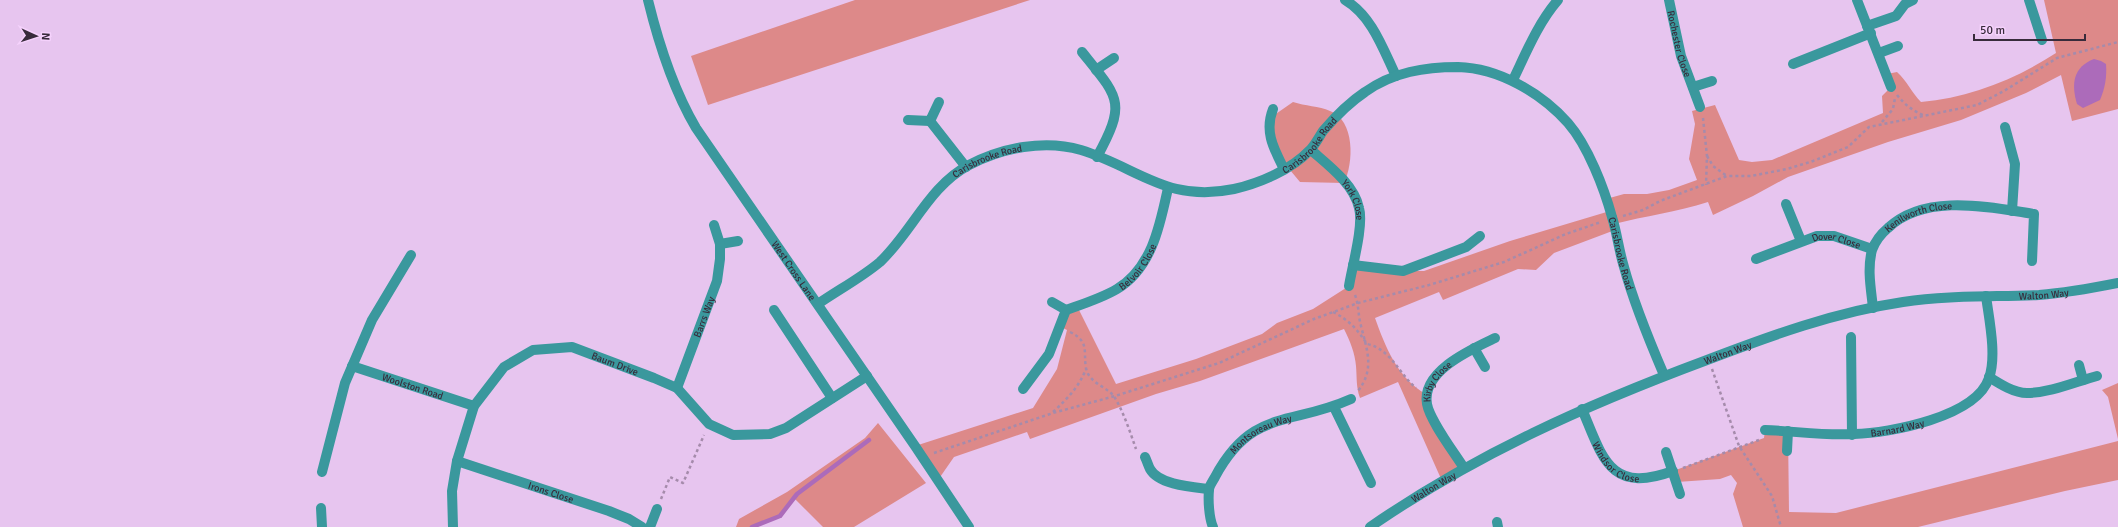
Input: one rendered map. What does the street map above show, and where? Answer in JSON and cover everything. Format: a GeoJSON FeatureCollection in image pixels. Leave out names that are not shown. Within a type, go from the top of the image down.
{"type":"FeatureCollection","features":[{"type":"Feature","properties":{"kind":"street","name":"West Cross Lane"},"geometry":{"type":"LineString","coordinates":[[648,0],[669,73],[681,103],[696,128],[920,453],[969,527]]}},
{"type":"Feature","properties":{"kind":"street"},"geometry":{"type":"LineString","coordinates":[[1346,0],[1355,7],[1373,28],[1396,76]]}},
{"type":"Feature","properties":{"kind":"street"},"geometry":{"type":"LineString","coordinates":[[1512,80],[1550,8],[1558,0]]}},
{"type":"Feature","properties":{"kind":"street","name":"Rochester Close"},"geometry":{"type":"LineString","coordinates":[[1670,0],[1680,56],[1700,107]]}},
{"type":"Feature","properties":{"kind":"street"},"geometry":{"type":"LineString","coordinates":[[1857,0],[1891,87]]}},
{"type":"Feature","properties":{"kind":"street"},"geometry":{"type":"LineString","coordinates":[[1793,64],[1869,30],[1896,16],[1905,4],[1913,0]]}},
{"type":"Feature","properties":{"kind":"street"},"geometry":{"type":"LineString","coordinates":[[2029,0],[2042,40]]}},
{"type":"Feature","properties":{"kind":"street"},"geometry":{"type":"LineString","coordinates":[[1879,53],[1898,46]]}},
{"type":"Feature","properties":{"kind":"street"},"geometry":{"type":"LineString","coordinates":[[1082,52],[1110,87],[1115,100],[1116,116],[1111,132],[1097,157]]}},
{"type":"Feature","properties":{"kind":"street"},"geometry":{"type":"LineString","coordinates":[[1096,70],[1114,58]]}},
{"type":"Feature","properties":{"kind":"street","name":"Carisbrooke Road"},"geometry":{"type":"LineString","coordinates":[[818,304],[879,262],[901,238],[939,189],[966,167],[1009,149],[1033,146],[1080,150],[1137,176],[1168,188],[1190,192],[1212,192],[1236,189],[1263,180],[1284,169],[1311,150],[1324,131],[1342,111],[1366,91],[1408,71],[1433,67],[1470,68],[1512,80],[1538,96],[1568,124],[1589,157],[1613,219],[1624,267],[1644,328],[1664,375]]}},
{"type":"Feature","properties":{"kind":"street","name":"Rochester Close"},"geometry":{"type":"LineString","coordinates":[[1693,87],[1712,81]]}},
{"type":"Feature","properties":{"kind":"street"},"geometry":{"type":"LineString","coordinates":[[930,121],[939,102]]}},
{"type":"Feature","properties":{"kind":"street"},"geometry":{"type":"LineString","coordinates":[[1273,109],[1270,118],[1269,132],[1272,146],[1284,169]]}},
{"type":"Feature","properties":{"kind":"street"},"geometry":{"type":"LineString","coordinates":[[908,120],[930,121],[966,167]]}},
{"type":"Feature","properties":{"kind":"street"},"geometry":{"type":"LineString","coordinates":[[2005,127],[2015,164],[2015,187],[2012,211]]}},
{"type":"Feature","properties":{"kind":"street","name":"York Close"},"geometry":{"type":"LineString","coordinates":[[1311,150],[1344,183],[1359,207],[1360,219],[1349,286]]}},
{"type":"Feature","properties":{"kind":"street","name":"Belvoir Close"},"geometry":{"type":"LineString","coordinates":[[1066,310],[1117,289],[1136,274],[1149,254],[1159,228],[1168,188]]}},
{"type":"Feature","properties":{"kind":"street","name":"Dover Close"},"geometry":{"type":"LineString","coordinates":[[1786,204],[1801,242]]}},
{"type":"Feature","properties":{"kind":"street","name":"Kenilworth Close"},"geometry":{"type":"LineString","coordinates":[[1873,308],[1869,270],[1872,249],[1882,233],[1898,218],[1917,209],[1950,206],[2034,214],[2032,261]]}},
{"type":"Feature","properties":{"kind":"street","name":"Barrs Way"},"geometry":{"type":"LineString","coordinates":[[677,388],[711,298],[720,259],[720,244],[714,225]]}},
{"type":"Feature","properties":{"kind":"street"},"geometry":{"type":"LineString","coordinates":[[1353,265],[1403,271],[1466,247],[1480,236]]}},
{"type":"Feature","properties":{"kind":"street","name":"Dover Close"},"geometry":{"type":"LineString","coordinates":[[1756,259],[1817,236],[1834,236],[1872,249]]}},
{"type":"Feature","properties":{"kind":"street"},"geometry":{"type":"LineString","coordinates":[[720,244],[738,241]]}},
{"type":"Feature","properties":{"kind":"street"},"geometry":{"type":"LineString","coordinates":[[322,472],[345,383],[359,347],[372,320],[411,255]]}},
{"type":"Feature","properties":{"kind":"street","name":"Walton Way"},"geometry":{"type":"LineString","coordinates":[[1370,527],[1464,468],[1538,429],[1664,375],[1794,328],[1903,302],[1986,296],[2041,295],[2118,283]]}},
{"type":"Feature","properties":{"kind":"street","name":"Barnard Way"},"geometry":{"type":"LineString","coordinates":[[1766,430],[1852,434],[1888,430],[1947,413],[1968,404],[1982,391],[1989,377],[1992,350],[1986,296]]}},
{"type":"Feature","properties":{"kind":"street"},"geometry":{"type":"LineString","coordinates":[[1023,388],[1050,354],[1061,327],[1066,310],[1052,302]]}},
{"type":"Feature","properties":{"kind":"street"},"geometry":{"type":"LineString","coordinates":[[774,310],[832,398]]}},
{"type":"Feature","properties":{"kind":"street"},"geometry":{"type":"LineString","coordinates":[[1851,337],[1852,434]]}},
{"type":"Feature","properties":{"kind":"street","name":"Kirby Close"},"geometry":{"type":"LineString","coordinates":[[1464,468],[1432,417],[1427,405],[1426,394],[1434,379],[1444,367],[1456,358],[1495,338]]}},
{"type":"Feature","properties":{"kind":"street","name":"Baum Drive"},"geometry":{"type":"LineString","coordinates":[[453,527],[452,491],[457,462],[474,406],[504,367],[534,350],[553,347],[572,347],[677,388],[708,424],[733,435],[770,434],[786,428],[867,376]]}},
{"type":"Feature","properties":{"kind":"street"},"geometry":{"type":"LineString","coordinates":[[1474,348],[1485,368]]}},
{"type":"Feature","properties":{"kind":"street"},"geometry":{"type":"LineString","coordinates":[[2079,365],[2083,380]]}},
{"type":"Feature","properties":{"kind":"street","name":"Woolston Road"},"geometry":{"type":"LineString","coordinates":[[352,366],[474,406]]}},
{"type":"Feature","properties":{"kind":"street"},"geometry":{"type":"LineString","coordinates":[[1989,377],[2003,386],[2026,393],[2052,389],[2097,376]]}},
{"type":"Feature","properties":{"kind":"street","name":"Montsoreau Way"},"geometry":{"type":"LineString","coordinates":[[1209,489],[1224,461],[1246,436],[1270,422],[1334,407],[1351,399]]}},
{"type":"Feature","properties":{"kind":"street"},"geometry":{"type":"LineString","coordinates":[[1334,407],[1343,429],[1371,482]]}},
{"type":"Feature","properties":{"kind":"street","name":"Windsor Close"},"geometry":{"type":"LineString","coordinates":[[1582,409],[1604,460],[1616,471],[1629,478],[1643,480],[1673,471]]}},
{"type":"Feature","properties":{"kind":"street"},"geometry":{"type":"LineString","coordinates":[[1787,451],[1788,431]]}},
{"type":"Feature","properties":{"kind":"street"},"geometry":{"type":"LineString","coordinates":[[1666,452],[1680,494]]}},
{"type":"Feature","properties":{"kind":"street"},"geometry":{"type":"LineString","coordinates":[[1145,457],[1150,470],[1158,477],[1180,485],[1209,489],[1213,527]]}},
{"type":"Feature","properties":{"kind":"street","name":"Irons Close"},"geometry":{"type":"LineString","coordinates":[[457,462],[609,511],[629,519],[642,527]]}},
{"type":"Feature","properties":{"kind":"street"},"geometry":{"type":"LineString","coordinates":[[321,508],[322,527]]}},
{"type":"Feature","properties":{"kind":"street"},"geometry":{"type":"LineString","coordinates":[[650,527],[657,509]]}},
{"type":"Feature","properties":{"kind":"path"},"geometry":{"type":"LineString","coordinates":[[920,453],[936,453],[1053,412],[1115,396],[1219,363],[1333,312],[1358,303],[1429,285],[1504,262],[1566,234],[1643,210],[1660,201],[1727,176],[1752,176],[1787,170],[1848,147],[1869,127],[1882,123],[1977,105],[2004,92],[2057,58],[2118,42]]}},
{"type":"Feature","properties":{"kind":"path"},"geometry":{"type":"LineString","coordinates":[[1891,87],[1904,103],[1915,112],[1925,116]]}},
{"type":"Feature","properties":{"kind":"path"},"geometry":{"type":"LineString","coordinates":[[1882,123],[1893,109],[1895,100],[1891,87]]}},
{"type":"Feature","properties":{"kind":"path"},"geometry":{"type":"LineString","coordinates":[[1700,107],[1705,123],[1707,156],[1706,185]]}},
{"type":"Feature","properties":{"kind":"path"},"geometry":{"type":"LineString","coordinates":[[1707,156],[1713,166],[1727,176]]}},
{"type":"Feature","properties":{"kind":"path"},"geometry":{"type":"LineString","coordinates":[[1351,399],[1364,382],[1368,371],[1367,344],[1360,324],[1358,303]]}},
{"type":"Feature","properties":{"kind":"path"},"geometry":{"type":"LineString","coordinates":[[1333,312],[1349,321],[1357,329],[1367,344],[1376,346],[1384,352],[1409,383],[1426,394]]}},
{"type":"Feature","properties":{"kind":"path"},"geometry":{"type":"LineString","coordinates":[[1053,412],[1068,398],[1081,381],[1086,368],[1086,349],[1080,339],[1061,327]]}},
{"type":"Feature","properties":{"kind":"path"},"geometry":{"type":"LineString","coordinates":[[1709,359],[1739,446],[1772,496],[1781,527]]}},
{"type":"Feature","properties":{"kind":"path"},"geometry":{"type":"LineString","coordinates":[[1086,368],[1092,380],[1115,396],[1140,458],[1145,457]]}},
{"type":"Feature","properties":{"kind":"path"},"geometry":{"type":"LineString","coordinates":[[657,509],[670,477],[683,483],[708,424]]}},
{"type":"Feature","properties":{"kind":"path"},"geometry":{"type":"LineString","coordinates":[[1673,471],[1764,438],[1766,430]]}},
{"type":"Feature","properties":{"kind":"shaded area"},"geometry":{"type":"Polygon","coordinates":[[[855,0],[1030,0],[708,105],[691,56],[855,0]]]}},
{"type":"Feature","properties":{"kind":"shaded area"},"geometry":{"type":"Polygon","coordinates":[[[2044,0],[2118,0],[2118,109],[2072,121],[2061,75],[2026,93],[1961,120],[1888,142],[1788,177],[1713,215],[1708,202],[1685,209],[1614,224],[1615,230],[1554,253],[1536,270],[1518,269],[1443,300],[1439,292],[1375,318],[1383,340],[1394,361],[1408,380],[1416,388],[1426,394],[1427,405],[1464,468],[1442,481],[1398,382],[1360,398],[1357,386],[1355,356],[1344,329],[1200,381],[1156,394],[1030,439],[1027,432],[954,457],[938,480],[915,446],[1033,408],[1057,369],[1067,330],[1061,327],[1066,310],[1077,306],[1116,384],[1196,359],[1262,334],[1277,323],[1313,309],[1349,286],[1353,265],[1393,271],[1424,271],[1510,241],[1610,211],[1606,199],[1624,194],[1647,194],[1669,190],[1697,180],[1689,159],[1695,124],[1692,111],[1715,105],[1739,160],[1752,162],[1772,160],[1883,113],[1882,96],[1891,87],[1887,74],[1897,72],[1921,102],[1957,96],[1992,86],[2025,71],[2056,53],[2044,0]]]}},
{"type":"Feature","properties":{"kind":"shaded area"},"geometry":{"type":"Polygon","coordinates":[[[2094,59],[2106,64],[2104,87],[2100,100],[2083,108],[2077,104],[2075,97],[2075,77],[2078,71],[2087,62],[2094,59]]]}},
{"type":"Feature","properties":{"kind":"shaded area"},"geometry":{"type":"Polygon","coordinates":[[[1293,102],[1330,111],[1338,116],[1344,123],[1348,132],[1351,154],[1350,165],[1344,183],[1300,182],[1275,152],[1270,118],[1293,102]]]}},
{"type":"Feature","properties":{"kind":"shaded area"},"geometry":{"type":"Polygon","coordinates":[[[2118,383],[2118,439],[2108,397],[2102,390],[2118,383]]]}},
{"type":"Feature","properties":{"kind":"shaded area"},"geometry":{"type":"Polygon","coordinates":[[[878,423],[926,483],[854,527],[823,527],[794,498],[780,516],[752,527],[736,527],[739,519],[787,492],[865,438],[878,423]]]}},
{"type":"Feature","properties":{"kind":"shaded area"},"geometry":{"type":"Polygon","coordinates":[[[1765,430],[1788,431],[1789,512],[1836,513],[2118,441],[2118,480],[2065,491],[1918,527],[1743,527],[1733,494],[1737,483],[1731,475],[1720,479],[1677,482],[1673,471],[1764,438],[1765,430]]]}},
{"type":"Feature","properties":{"kind":"waterway"},"geometry":{"type":"LineString","coordinates":[[752,527],[780,516],[797,494],[869,440]]}}]}
